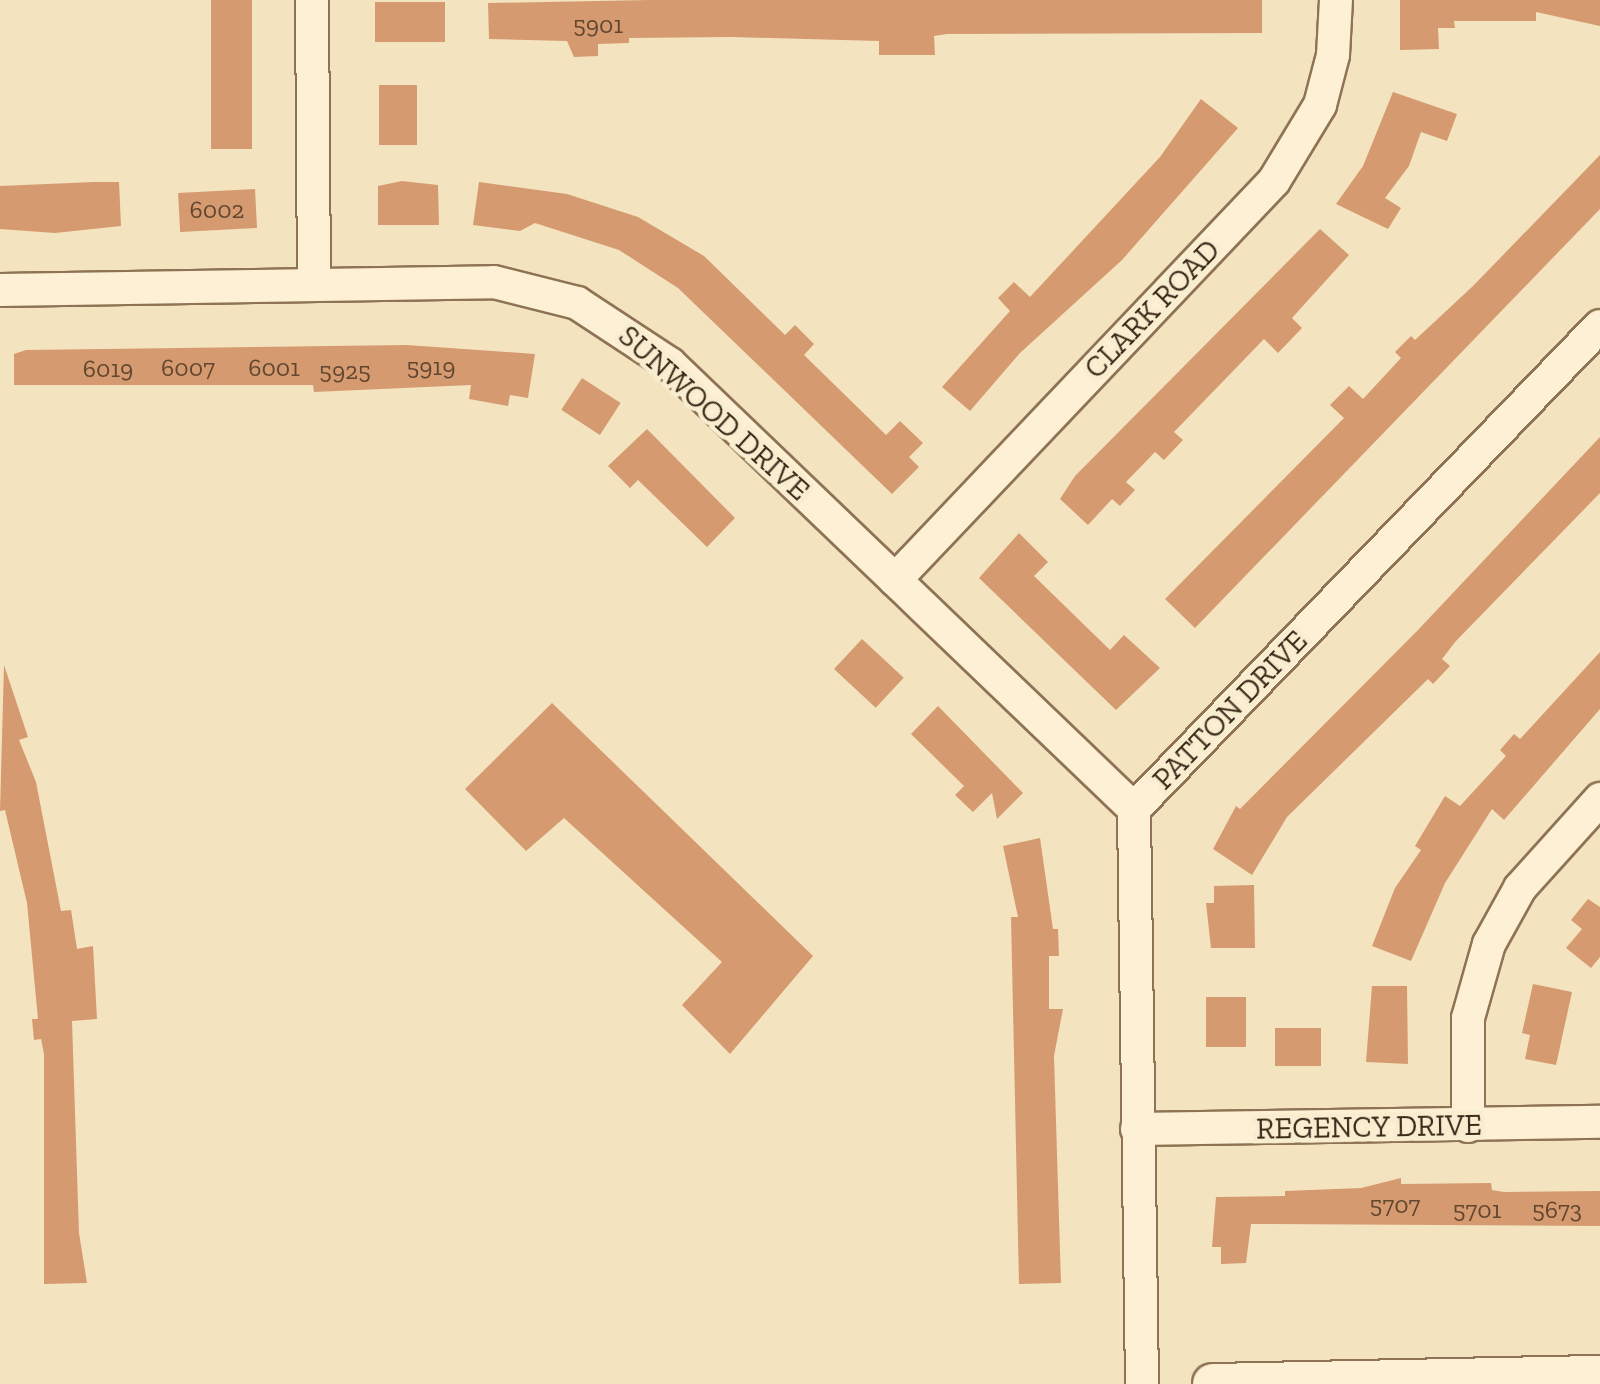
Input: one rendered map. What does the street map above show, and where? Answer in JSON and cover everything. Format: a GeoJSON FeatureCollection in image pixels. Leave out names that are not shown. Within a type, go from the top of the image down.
{"type":"FeatureCollection","features":[{"type":"Feature","properties":{"kind":"street"},"geometry":{"type":"LineString","coordinates":[[312,0],[314,285]]}},
{"type":"Feature","properties":{"kind":"street","name":"CLARK ROAD"},"geometry":{"type":"LineString","coordinates":[[894,580],[1274,181],[1320,104],[1333,55],[1336,0]]}},
{"type":"Feature","properties":{"kind":"street","name":"SUNWOOD DRIVE"},"geometry":{"type":"LineString","coordinates":[[0,290],[494,282],[554,295],[610,320],[670,364],[1134,809]]}},
{"type":"Feature","properties":{"kind":"street","name":"PATTON DRIVE"},"geometry":{"type":"LineString","coordinates":[[1142,1384],[1134,809],[1600,326]]}},
{"type":"Feature","properties":{"kind":"street"},"geometry":{"type":"LineString","coordinates":[[1468,1126],[1468,1018],[1489,944],[1520,888],[1600,799]]}},
{"type":"Feature","properties":{"kind":"street","name":"REGENCY DRIVE"},"geometry":{"type":"LineString","coordinates":[[1137,1129],[1600,1122]]}},
{"type":"Feature","properties":{"kind":"street"},"geometry":{"type":"LineString","coordinates":[[1213,1384],[1600,1376]]}},
{"type":"Feature","properties":{"kind":"building"},"geometry":{"type":"Polygon","coordinates":[[[211,0],[252,0],[252,149],[211,149],[211,0]]]}},
{"type":"Feature","properties":{"kind":"building"},"geometry":{"type":"Polygon","coordinates":[[[1262,0],[1262,33],[947,34],[934,36],[935,55],[879,55],[879,41],[731,37],[629,38],[629,43],[598,44],[598,56],[574,57],[567,41],[489,39],[488,3],[1262,0]]]}},
{"type":"Feature","properties":{"kind":"building"},"geometry":{"type":"Polygon","coordinates":[[[1400,0],[1600,0],[1600,26],[1536,12],[1536,21],[1454,21],[1455,28],[1438,28],[1439,49],[1400,50],[1400,0]]]}},
{"type":"Feature","properties":{"kind":"building"},"geometry":{"type":"Polygon","coordinates":[[[375,2],[445,2],[445,42],[375,42],[375,2]]]}},
{"type":"Feature","properties":{"kind":"building"},"geometry":{"type":"Polygon","coordinates":[[[379,85],[417,85],[417,145],[379,145],[379,85]]]}},
{"type":"Feature","properties":{"kind":"building"},"geometry":{"type":"Polygon","coordinates":[[[1393,92],[1457,114],[1447,141],[1421,132],[1409,166],[1385,198],[1401,208],[1388,229],[1336,204],[1363,166],[1393,92]]]}},
{"type":"Feature","properties":{"kind":"building"},"geometry":{"type":"Polygon","coordinates":[[[1201,99],[1238,128],[1122,260],[1020,353],[970,411],[942,387],[1010,311],[998,298],[1014,282],[1030,297],[1160,157],[1201,99]]]}},
{"type":"Feature","properties":{"kind":"building"},"geometry":{"type":"Polygon","coordinates":[[[1600,155],[1600,209],[1195,628],[1165,599],[1344,418],[1330,405],[1349,386],[1363,399],[1401,358],[1395,352],[1411,336],[1415,340],[1473,286],[1600,155]]]}},
{"type":"Feature","properties":{"kind":"building"},"geometry":{"type":"Polygon","coordinates":[[[402,181],[438,185],[439,225],[378,225],[378,186],[402,181]]]}},
{"type":"Feature","properties":{"kind":"building"},"geometry":{"type":"Polygon","coordinates":[[[119,182],[121,226],[55,233],[0,229],[0,186],[119,182]]]}},
{"type":"Feature","properties":{"kind":"building"},"geometry":{"type":"Polygon","coordinates":[[[479,182],[567,194],[638,217],[704,256],[785,335],[795,325],[814,344],[804,355],[886,435],[900,421],[923,443],[909,457],[919,467],[892,494],[678,288],[619,250],[535,223],[520,231],[473,225],[479,182]]]}},
{"type":"Feature","properties":{"kind":"building"},"geometry":{"type":"Polygon","coordinates":[[[255,189],[257,228],[180,232],[178,193],[255,189]]]}},
{"type":"Feature","properties":{"kind":"building"},"geometry":{"type":"Polygon","coordinates":[[[1320,229],[1349,255],[1292,318],[1302,328],[1278,353],[1264,339],[1174,432],[1183,440],[1164,460],[1155,452],[1126,482],[1135,490],[1120,506],[1112,499],[1088,525],[1060,499],[1075,476],[1320,229]]]}},
{"type":"Feature","properties":{"kind":"building"},"geometry":{"type":"Polygon","coordinates":[[[407,345],[535,354],[528,398],[510,395],[508,406],[469,399],[471,385],[314,392],[313,385],[14,385],[14,354],[26,350],[407,345]]]}},
{"type":"Feature","properties":{"kind":"building"},"geometry":{"type":"Polygon","coordinates":[[[582,378],[621,403],[600,435],[561,410],[582,378]]]}},
{"type":"Feature","properties":{"kind":"building"},"geometry":{"type":"Polygon","coordinates":[[[647,429],[735,518],[707,547],[638,480],[630,488],[608,466],[647,429]]]}},
{"type":"Feature","properties":{"kind":"building"},"geometry":{"type":"Polygon","coordinates":[[[1600,437],[1600,493],[1456,641],[1442,659],[1450,666],[1433,684],[1428,679],[1287,817],[1252,875],[1213,849],[1236,806],[1240,809],[1417,631],[1600,437]]]}},
{"type":"Feature","properties":{"kind":"building"},"geometry":{"type":"Polygon","coordinates":[[[1019,533],[1048,562],[1034,576],[1110,650],[1124,635],[1160,668],[1116,710],[979,578],[1019,533]]]}},
{"type":"Feature","properties":{"kind":"building"},"geometry":{"type":"Polygon","coordinates":[[[862,639],[904,678],[876,708],[834,669],[862,639]]]}},
{"type":"Feature","properties":{"kind":"building"},"geometry":{"type":"Polygon","coordinates":[[[1600,652],[1600,709],[1504,820],[1492,809],[1445,883],[1411,961],[1372,946],[1395,888],[1421,850],[1415,846],[1445,796],[1460,806],[1506,756],[1500,750],[1514,734],[1520,739],[1600,652]]]}},
{"type":"Feature","properties":{"kind":"building"},"geometry":{"type":"Polygon","coordinates":[[[4,665],[28,737],[19,740],[36,782],[61,911],[71,910],[77,949],[93,946],[97,1019],[72,1021],[79,1233],[87,1283],[44,1284],[44,1054],[41,1039],[34,1040],[32,1019],[38,1019],[27,903],[5,810],[0,811],[4,665]]]}},
{"type":"Feature","properties":{"kind":"building"},"geometry":{"type":"Polygon","coordinates":[[[552,703],[813,956],[730,1054],[682,1005],[722,962],[564,818],[526,851],[465,789],[552,703]]]}},
{"type":"Feature","properties":{"kind":"building"},"geometry":{"type":"Polygon","coordinates":[[[938,706],[1023,793],[997,819],[992,793],[973,812],[955,795],[964,786],[911,734],[938,706]]]}},
{"type":"Feature","properties":{"kind":"building"},"geometry":{"type":"Polygon","coordinates":[[[1040,838],[1053,929],[1058,929],[1059,956],[1049,956],[1049,1009],[1063,1009],[1054,1056],[1061,1283],[1019,1284],[1011,917],[1018,917],[1003,846],[1040,838]]]}},
{"type":"Feature","properties":{"kind":"building"},"geometry":{"type":"Polygon","coordinates":[[[1254,885],[1255,948],[1211,948],[1206,903],[1214,903],[1214,886],[1254,885]]]}},
{"type":"Feature","properties":{"kind":"building"},"geometry":{"type":"Polygon","coordinates":[[[1588,899],[1600,907],[1600,957],[1591,968],[1566,948],[1582,929],[1571,920],[1588,899]]]}},
{"type":"Feature","properties":{"kind":"building"},"geometry":{"type":"Polygon","coordinates":[[[1533,984],[1572,992],[1556,1065],[1525,1059],[1530,1035],[1522,1033],[1533,984]]]}},
{"type":"Feature","properties":{"kind":"building"},"geometry":{"type":"Polygon","coordinates":[[[1372,986],[1407,986],[1408,1064],[1366,1062],[1372,986]]]}},
{"type":"Feature","properties":{"kind":"building"},"geometry":{"type":"Polygon","coordinates":[[[1206,997],[1246,997],[1246,1047],[1206,1047],[1206,997]]]}},
{"type":"Feature","properties":{"kind":"building"},"geometry":{"type":"Polygon","coordinates":[[[1275,1028],[1321,1028],[1321,1066],[1275,1066],[1275,1028]]]}},
{"type":"Feature","properties":{"kind":"building"},"geometry":{"type":"Polygon","coordinates":[[[1401,1178],[1401,1184],[1491,1183],[1492,1190],[1504,1192],[1600,1191],[1600,1226],[1251,1224],[1246,1263],[1221,1264],[1221,1247],[1212,1247],[1216,1197],[1285,1196],[1285,1191],[1361,1188],[1401,1178]]]}}]}
